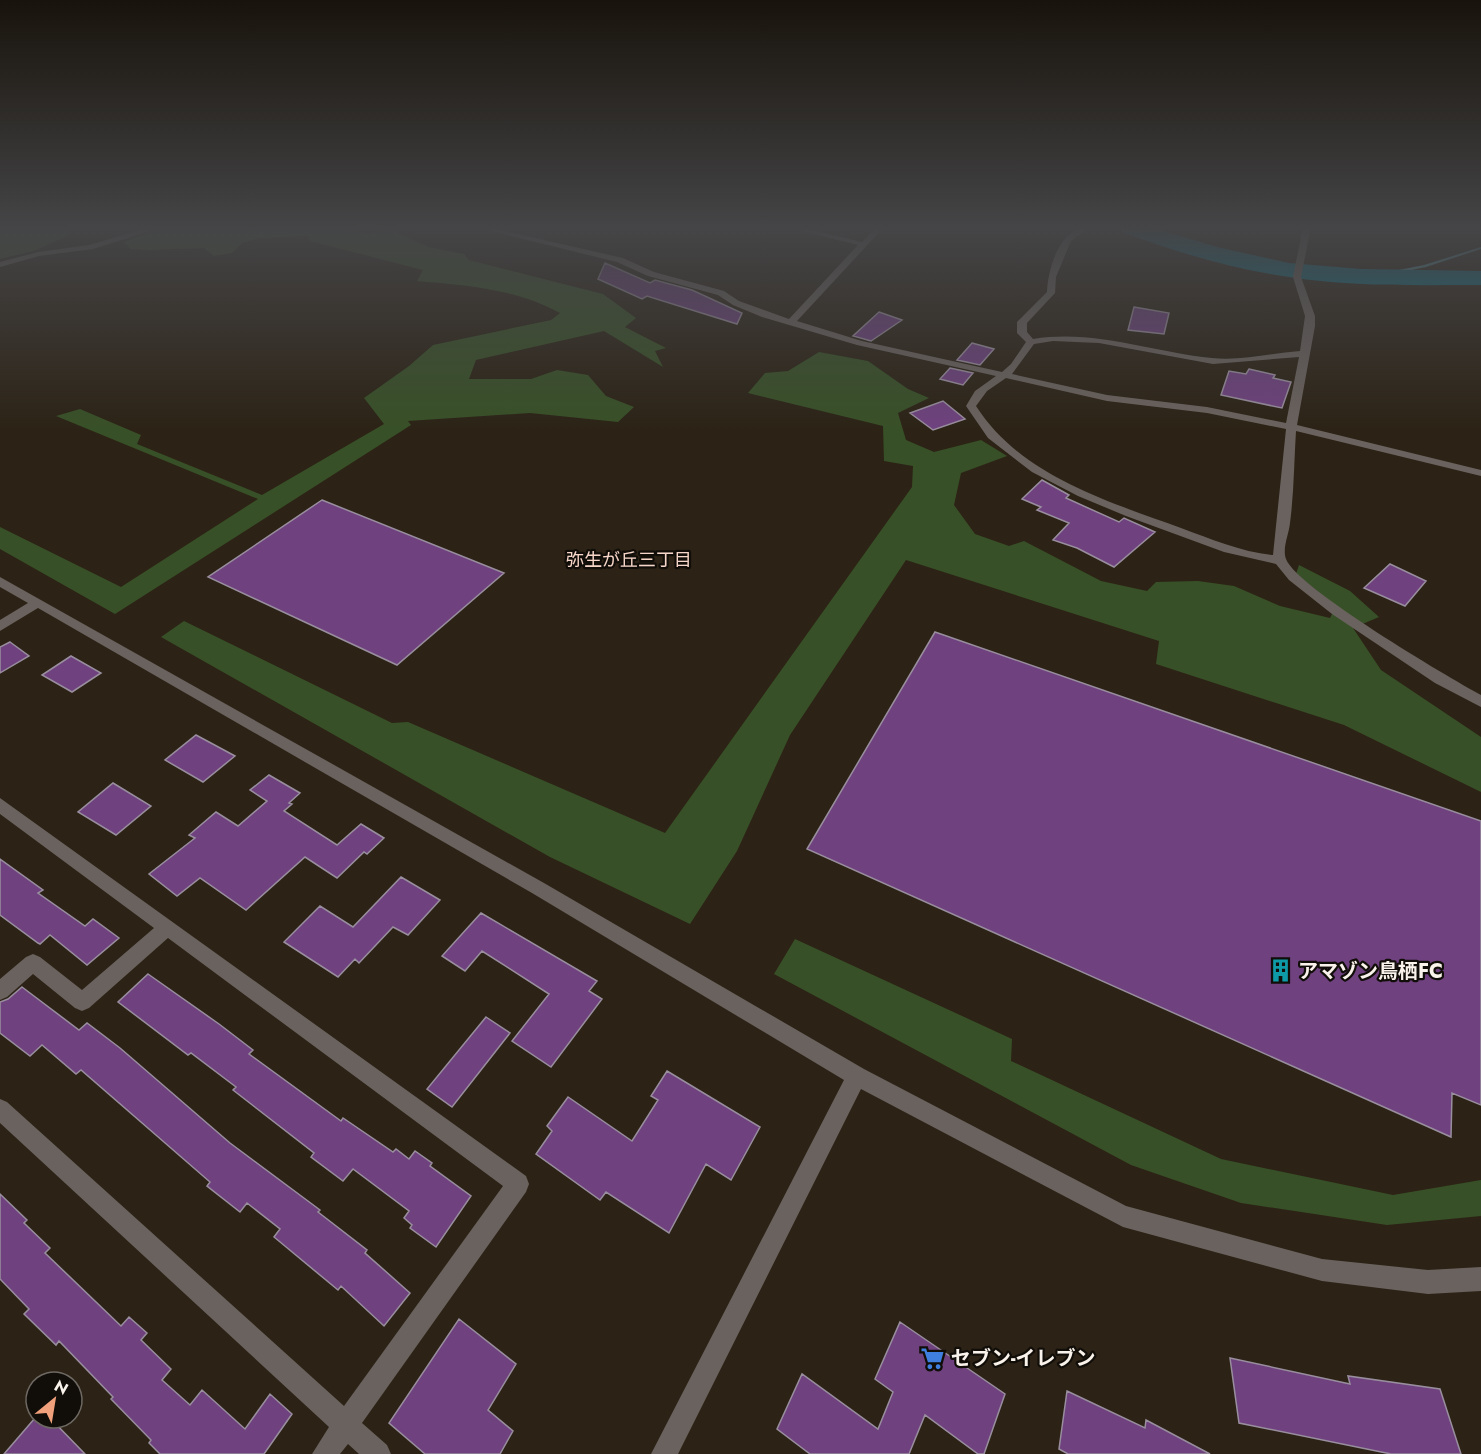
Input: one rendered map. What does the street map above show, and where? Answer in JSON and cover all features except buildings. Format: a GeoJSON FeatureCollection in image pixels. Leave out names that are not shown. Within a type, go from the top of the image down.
{"type":"FeatureCollection","features":[{"type":"Feature","properties":{"kind":"street"},"geometry":{"type":"LineString","coordinates":[[724,295],[736,303],[790,323],[904,353],[1107,398],[1207,410],[1292,427],[1481,473]]}},
{"type":"Feature","properties":{"kind":"street"},"geometry":{"type":"LineString","coordinates":[[790,323],[816,295]]}},
{"type":"Feature","properties":{"kind":"street"},"geometry":{"type":"LineString","coordinates":[[1031,342],[1023,333],[1022,321],[1049,295]]}},
{"type":"Feature","properties":{"kind":"street"},"geometry":{"type":"LineString","coordinates":[[1303,295],[1310,316],[1310,326],[1292,427],[1284,524],[1279,547],[1280,560],[1294,577],[1337,611],[1440,679],[1481,702]]}},
{"type":"Feature","properties":{"kind":"street"},"geometry":{"type":"LineString","coordinates":[[1280,560],[1260,559],[1113,507],[1043,474],[993,438],[971,406],[975,395],[989,382],[1013,368],[1031,342],[1048,338],[1078,338],[1211,360],[1238,362],[1266,356],[1304,354]]}},
{"type":"Feature","properties":{"kind":"street"},"geometry":{"type":"LineString","coordinates":[[0,581],[528,882],[857,1076],[1123,1216],[1322,1269],[1428,1282],[1481,1279]]}},
{"type":"Feature","properties":{"kind":"street"},"geometry":{"type":"LineString","coordinates":[[0,626],[37,603]]}},
{"type":"Feature","properties":{"kind":"street"},"geometry":{"type":"LineString","coordinates":[[0,806],[518,1184],[325,1454]]}},
{"type":"Feature","properties":{"kind":"street"},"geometry":{"type":"LineString","coordinates":[[0,991],[33,963],[82,1002],[167,927]]}},
{"type":"Feature","properties":{"kind":"street"},"geometry":{"type":"LineString","coordinates":[[664,1454],[857,1076]]}},
{"type":"Feature","properties":{"kind":"street"},"geometry":{"type":"LineString","coordinates":[[0,1109],[378,1454]]}},
{"type":"Feature","properties":{"kind":"green space"},"geometry":{"type":"Polygon","coordinates":[[[515,295],[604,295],[636,318],[625,327],[666,348],[655,351],[663,367],[604,331],[476,360],[469,379],[531,379],[557,370],[588,375],[606,396],[634,407],[618,422],[530,413],[408,421],[411,425],[115,614],[0,549],[0,527],[121,587],[258,499],[56,416],[80,409],[141,435],[137,444],[262,495],[384,424],[364,398],[409,366],[433,345],[551,320],[560,313],[515,295]]]}},
{"type":"Feature","properties":{"kind":"green space"},"geometry":{"type":"Polygon","coordinates":[[[819,352],[868,361],[908,389],[929,398],[898,413],[906,440],[934,452],[981,440],[1007,456],[961,473],[954,505],[975,534],[1009,546],[1024,541],[1101,581],[1147,591],[1156,582],[1198,581],[1234,586],[1280,606],[1330,618],[1336,606],[1296,574],[1299,565],[1350,591],[1379,617],[1353,628],[1381,670],[1481,737],[1481,792],[1344,725],[1156,664],[1159,641],[906,560],[790,735],[737,851],[690,924],[550,857],[161,637],[184,621],[392,723],[408,722],[665,833],[912,487],[913,466],[884,461],[883,426],[748,393],[765,373],[788,371],[819,352]]]}},
{"type":"Feature","properties":{"kind":"green space"},"geometry":{"type":"Polygon","coordinates":[[[795,939],[1012,1039],[1011,1061],[1221,1159],[1393,1195],[1481,1180],[1481,1216],[1387,1225],[1241,1203],[1131,1165],[774,974],[795,939]]]}},
{"type":"Feature","properties":{"kind":"place","name":"アマゾン鳥栖FC"},"geometry":{"type":"Point","coordinates":[1280,971]}},
{"type":"Feature","properties":{"kind":"place","name":"セブン-イレブン"},"geometry":{"type":"Point","coordinates":[933,1358]}},
{"type":"Feature","properties":{"kind":"district","name":"弥生が丘三丁目"},"geometry":{"type":"Point","coordinates":[629,560]}}]}
